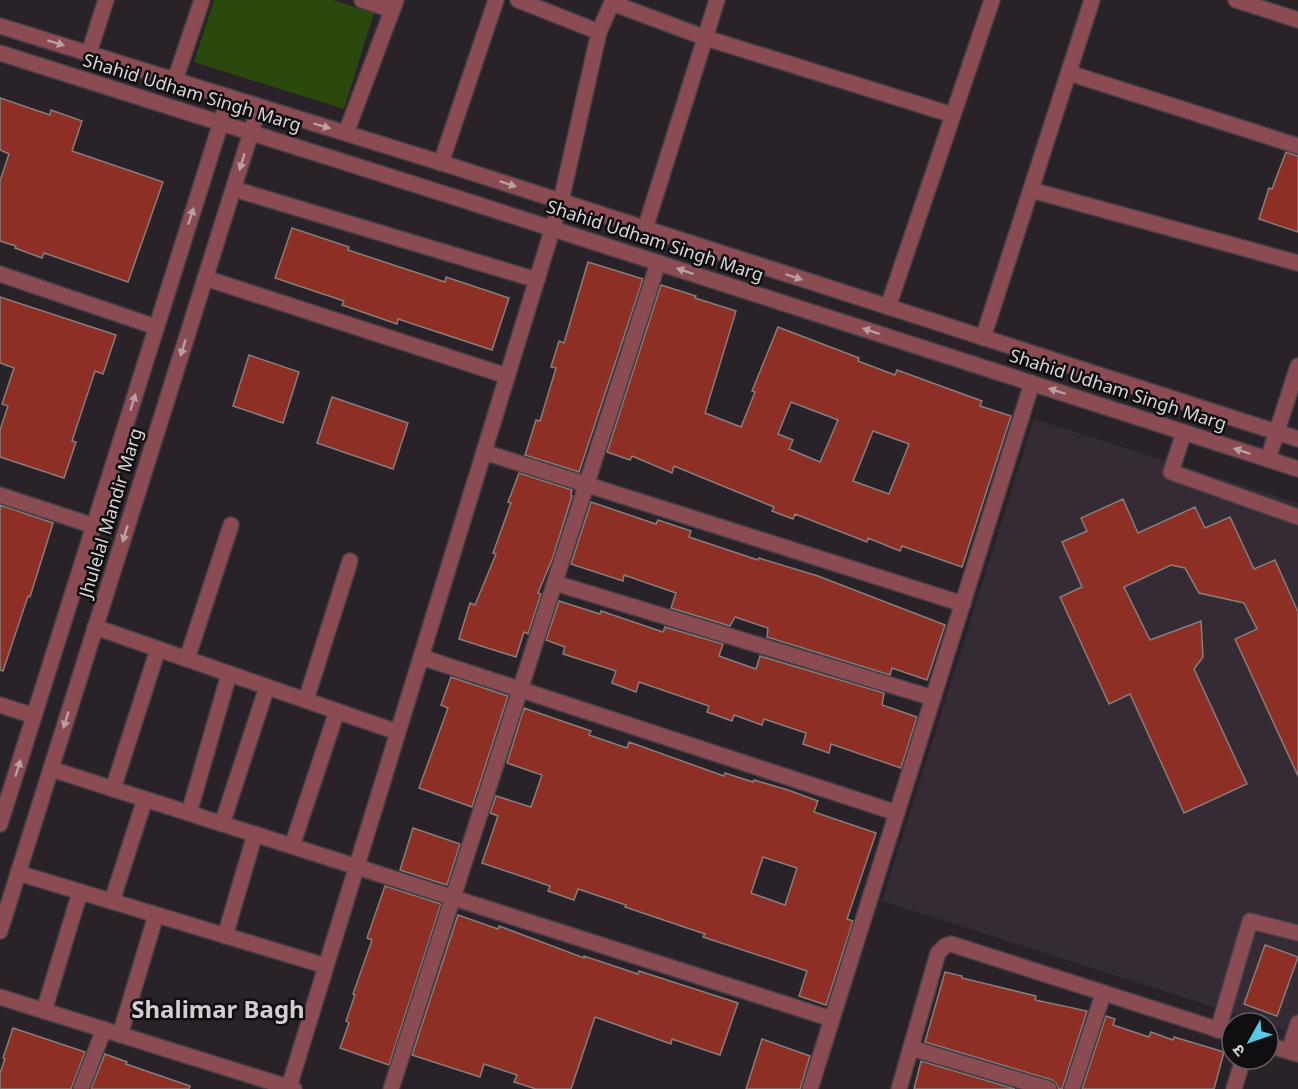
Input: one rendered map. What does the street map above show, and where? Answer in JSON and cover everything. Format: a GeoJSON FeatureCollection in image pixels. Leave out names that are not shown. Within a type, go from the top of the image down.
{"type":"FeatureCollection","features":[{"type":"Feature","properties":{"kind":"street"},"geometry":{"type":"LineString","coordinates":[[89,53],[106,0]]}},
{"type":"Feature","properties":{"kind":"street"},"geometry":{"type":"LineString","coordinates":[[175,80],[202,0]]}},
{"type":"Feature","properties":{"kind":"street"},"geometry":{"type":"LineString","coordinates":[[346,133],[394,5],[362,0]]}},
{"type":"Feature","properties":{"kind":"street"},"geometry":{"type":"LineString","coordinates":[[441,163],[496,0]]}},
{"type":"Feature","properties":{"kind":"street"},"geometry":{"type":"LineString","coordinates":[[518,0],[599,32]]}},
{"type":"Feature","properties":{"kind":"street"},"geometry":{"type":"LineString","coordinates":[[645,229],[717,0]]}},
{"type":"Feature","properties":{"kind":"street"},"geometry":{"type":"LineString","coordinates":[[888,307],[992,0]]}},
{"type":"Feature","properties":{"kind":"street"},"geometry":{"type":"LineString","coordinates":[[983,338],[1092,0]]}},
{"type":"Feature","properties":{"kind":"street"},"geometry":{"type":"LineString","coordinates":[[1243,1],[1298,20]]}},
{"type":"Feature","properties":{"kind":"street"},"geometry":{"type":"LineString","coordinates":[[0,997],[291,1088],[397,732],[553,229],[599,32],[612,2],[706,38],[953,115]]}},
{"type":"Feature","properties":{"kind":"street","name":"Shahid Udham Singh Marg"},"geometry":{"type":"LineString","coordinates":[[0,26],[561,201],[1298,440]]}},
{"type":"Feature","properties":{"kind":"street","name":"Shahid Udham Singh Marg"},"geometry":{"type":"LineString","coordinates":[[0,53],[1298,469]]}},
{"type":"Feature","properties":{"kind":"street"},"geometry":{"type":"LineString","coordinates":[[1069,73],[1298,146]]}},
{"type":"Feature","properties":{"kind":"street","name":"Jhulelal Mandir Marg"},"geometry":{"type":"LineString","coordinates":[[0,824],[229,97]]}},
{"type":"Feature","properties":{"kind":"street","name":"Jhulelal Mandir Marg"},"geometry":{"type":"LineString","coordinates":[[0,931],[259,106]]}},
{"type":"Feature","properties":{"kind":"street"},"geometry":{"type":"LineString","coordinates":[[234,189],[537,280]]}},
{"type":"Feature","properties":{"kind":"street"},"geometry":{"type":"LineString","coordinates":[[1031,190],[1298,263]]}},
{"type":"Feature","properties":{"kind":"street"},"geometry":{"type":"LineString","coordinates":[[391,1089],[658,263]]}},
{"type":"Feature","properties":{"kind":"street"},"geometry":{"type":"LineString","coordinates":[[0,274],[156,327]]}},
{"type":"Feature","properties":{"kind":"street"},"geometry":{"type":"LineString","coordinates":[[205,278],[507,376]]}},
{"type":"Feature","properties":{"kind":"street"},"geometry":{"type":"LineString","coordinates":[[1268,459],[1298,366]]}},
{"type":"Feature","properties":{"kind":"street"},"geometry":{"type":"LineString","coordinates":[[810,1089],[1032,383]]}},
{"type":"Feature","properties":{"kind":"street"},"geometry":{"type":"LineString","coordinates":[[1184,432],[1171,472],[1298,517]]}},
{"type":"Feature","properties":{"kind":"street"},"geometry":{"type":"LineString","coordinates":[[484,452],[963,604]]}},
{"type":"Feature","properties":{"kind":"street"},"geometry":{"type":"LineString","coordinates":[[0,495],[94,526]]}},
{"type":"Feature","properties":{"kind":"street"},"geometry":{"type":"LineString","coordinates":[[187,659],[231,525]]}},
{"type":"Feature","properties":{"kind":"street"},"geometry":{"type":"LineString","coordinates":[[306,700],[350,561]]}},
{"type":"Feature","properties":{"kind":"street"},"geometry":{"type":"LineString","coordinates":[[555,583],[933,698]]}},
{"type":"Feature","properties":{"kind":"street"},"geometry":{"type":"LineString","coordinates":[[95,627],[397,732]]}},
{"type":"Feature","properties":{"kind":"street"},"geometry":{"type":"LineString","coordinates":[[113,789],[158,649]]}},
{"type":"Feature","properties":{"kind":"street"},"geometry":{"type":"LineString","coordinates":[[421,657],[897,813]]}},
{"type":"Feature","properties":{"kind":"street"},"geometry":{"type":"LineString","coordinates":[[189,813],[229,674]]}},
{"type":"Feature","properties":{"kind":"street"},"geometry":{"type":"LineString","coordinates":[[222,824],[267,687]]}},
{"type":"Feature","properties":{"kind":"street"},"geometry":{"type":"LineString","coordinates":[[0,705],[34,716]]}},
{"type":"Feature","properties":{"kind":"street"},"geometry":{"type":"LineString","coordinates":[[292,846],[337,711]]}},
{"type":"Feature","properties":{"kind":"street"},"geometry":{"type":"LineString","coordinates":[[51,769],[832,1019]]}},
{"type":"Feature","properties":{"kind":"street"},"geometry":{"type":"LineString","coordinates":[[112,901],[145,799]]}},
{"type":"Feature","properties":{"kind":"street"},"geometry":{"type":"LineString","coordinates":[[225,936],[255,834]]}},
{"type":"Feature","properties":{"kind":"street"},"geometry":{"type":"LineString","coordinates":[[18,873],[326,966]]}},
{"type":"Feature","properties":{"kind":"street"},"geometry":{"type":"LineString","coordinates":[[45,1011],[80,892]]}},
{"type":"Feature","properties":{"kind":"street"},"geometry":{"type":"LineString","coordinates":[[120,1035],[156,915]]}},
{"type":"Feature","properties":{"kind":"street"},"geometry":{"type":"LineString","coordinates":[[1230,1011],[1250,921],[1298,933]]}},
{"type":"Feature","properties":{"kind":"street"},"geometry":{"type":"LineString","coordinates":[[899,1089],[938,953],[951,944],[1220,1030]]}},
{"type":"Feature","properties":{"kind":"street"},"geometry":{"type":"LineString","coordinates":[[1072,1089],[1103,994]]}},
{"type":"Feature","properties":{"kind":"street"},"geometry":{"type":"LineString","coordinates":[[1293,1053],[1298,1023]]}},
{"type":"Feature","properties":{"kind":"street"},"geometry":{"type":"LineString","coordinates":[[81,1089],[104,1029]]}},
{"type":"Feature","properties":{"kind":"street"},"geometry":{"type":"LineString","coordinates":[[911,1048],[1049,1089]]}},
{"type":"Feature","properties":{"kind":"street"},"geometry":{"type":"LineString","coordinates":[[1234,1089],[1239,1071]]}},
{"type":"Feature","properties":{"kind":"shaded area"},"geometry":{"type":"Polygon","coordinates":[[[1034,419],[1298,503],[1298,1034],[1280,1028],[1280,1011],[1226,1011],[882,901],[1034,419]]]}},
{"type":"Feature","properties":{"kind":"green space"},"geometry":{"type":"Polygon","coordinates":[[[214,0],[332,0],[374,13],[344,109],[194,62],[214,0]]]}},
{"type":"Feature","properties":{"kind":"building"},"geometry":{"type":"Polygon","coordinates":[[[0,98],[50,115],[51,110],[82,121],[72,151],[163,182],[128,282],[44,253],[42,258],[0,241],[0,181],[9,154],[0,150],[0,98]]]}},
{"type":"Feature","properties":{"kind":"building"},"geometry":{"type":"Polygon","coordinates":[[[1286,152],[1298,156],[1298,232],[1259,219],[1269,188],[1272,189],[1286,152]]]}},
{"type":"Feature","properties":{"kind":"building"},"geometry":{"type":"Polygon","coordinates":[[[292,228],[349,247],[348,250],[445,282],[446,277],[509,298],[492,350],[398,319],[397,324],[342,305],[344,301],[275,278],[292,228]]]}},
{"type":"Feature","properties":{"kind":"building"},"geometry":{"type":"Polygon","coordinates":[[[588,262],[643,279],[579,472],[525,455],[536,420],[540,421],[556,368],[551,367],[559,341],[564,343],[588,262]]]}},
{"type":"Feature","properties":{"kind":"building"},"geometry":{"type":"Polygon","coordinates":[[[661,285],[736,311],[705,413],[741,427],[755,392],[752,391],[778,327],[859,358],[858,361],[895,375],[897,370],[982,401],[980,406],[1011,416],[962,567],[902,546],[900,551],[868,538],[867,542],[795,514],[793,519],[772,511],[774,507],[674,466],[672,473],[632,456],[630,460],[607,452],[661,285]],[[791,402],[778,434],[793,440],[789,449],[820,462],[838,420],[791,402]],[[873,431],[853,481],[889,494],[909,444],[873,431]]]}},
{"type":"Feature","properties":{"kind":"building"},"geometry":{"type":"Polygon","coordinates":[[[0,297],[116,335],[103,374],[95,371],[72,441],[76,442],[64,478],[0,457],[0,430],[8,406],[2,404],[14,368],[0,363],[0,297]]]}},
{"type":"Feature","properties":{"kind":"building"},"geometry":{"type":"Polygon","coordinates":[[[249,355],[299,372],[283,423],[233,406],[249,355]]]}},
{"type":"Feature","properties":{"kind":"building"},"geometry":{"type":"Polygon","coordinates":[[[332,397],[408,423],[393,469],[317,443],[332,397]]]}},
{"type":"Feature","properties":{"kind":"building"},"geometry":{"type":"Polygon","coordinates":[[[519,473],[572,490],[572,496],[553,557],[538,593],[541,594],[528,634],[524,632],[516,657],[459,639],[470,603],[475,605],[496,554],[493,553],[519,473]]]}},
{"type":"Feature","properties":{"kind":"building"},"geometry":{"type":"Polygon","coordinates":[[[1123,499],[1138,533],[1195,507],[1205,528],[1230,517],[1254,569],[1275,560],[1298,612],[1298,776],[1235,639],[1257,629],[1244,603],[1199,593],[1185,568],[1171,565],[1124,587],[1150,640],[1201,621],[1203,657],[1194,669],[1247,784],[1184,813],[1130,694],[1109,704],[1060,597],[1082,587],[1062,542],[1087,531],[1081,518],[1123,499]]]}},
{"type":"Feature","properties":{"kind":"building"},"geometry":{"type":"Polygon","coordinates":[[[591,502],[656,524],[658,520],[691,531],[689,537],[758,560],[759,558],[818,576],[945,625],[927,680],[892,668],[890,675],[767,637],[768,628],[735,617],[730,626],[671,608],[676,593],[624,575],[623,581],[571,564],[591,502]]]}},
{"type":"Feature","properties":{"kind":"building"},"geometry":{"type":"Polygon","coordinates":[[[0,505],[53,523],[30,597],[28,596],[3,671],[0,670],[0,505]]]}},
{"type":"Feature","properties":{"kind":"building"},"geometry":{"type":"Polygon","coordinates":[[[559,601],[600,614],[601,611],[663,632],[665,627],[723,644],[719,656],[756,669],[760,656],[884,693],[882,705],[917,717],[901,768],[831,744],[829,753],[803,744],[806,733],[764,719],[762,725],[734,715],[732,721],[707,712],[709,706],[639,682],[636,692],[612,683],[616,671],[563,654],[565,647],[546,640],[559,601]]]}},
{"type":"Feature","properties":{"kind":"building"},"geometry":{"type":"Polygon","coordinates":[[[451,677],[508,696],[472,807],[419,788],[448,708],[441,705],[451,677]]]}},
{"type":"Feature","properties":{"kind":"building"},"geometry":{"type":"Polygon","coordinates":[[[524,708],[591,731],[589,735],[627,748],[629,742],[724,776],[725,773],[788,790],[818,801],[814,812],[876,833],[847,919],[853,921],[826,1005],[799,996],[807,971],[703,937],[705,934],[578,889],[574,900],[548,891],[550,886],[482,863],[498,816],[490,813],[496,796],[531,807],[542,775],[507,763],[524,708]],[[763,857],[751,893],[785,905],[797,868],[763,857]]]}},
{"type":"Feature","properties":{"kind":"building"},"geometry":{"type":"Polygon","coordinates":[[[413,828],[460,844],[447,885],[400,870],[413,828]]]}},
{"type":"Feature","properties":{"kind":"building"},"geometry":{"type":"Polygon","coordinates":[[[385,886],[441,904],[389,1065],[340,1048],[349,1023],[346,1021],[355,995],[353,994],[372,940],[367,938],[385,886]]]}},
{"type":"Feature","properties":{"kind":"building"},"geometry":{"type":"Polygon","coordinates":[[[458,915],[498,929],[499,926],[584,958],[584,956],[638,974],[639,971],[738,1003],[720,1055],[672,1039],[671,1044],[595,1017],[571,1089],[536,1089],[514,1082],[517,1075],[484,1064],[480,1077],[412,1055],[458,915]]]}},
{"type":"Feature","properties":{"kind":"building"},"geometry":{"type":"Polygon","coordinates":[[[1265,945],[1298,957],[1279,1011],[1263,1011],[1244,1004],[1265,945]]]}},
{"type":"Feature","properties":{"kind":"building"},"geometry":{"type":"Polygon","coordinates":[[[945,972],[1036,996],[1035,1000],[1087,1011],[1062,1089],[1059,1089],[1052,1080],[925,1042],[945,972]]]}},
{"type":"Feature","properties":{"kind":"building"},"geometry":{"type":"Polygon","coordinates":[[[1106,1016],[1115,1019],[1113,1025],[1149,1037],[1151,1032],[1173,1040],[1174,1037],[1220,1051],[1220,1067],[1214,1089],[1082,1089],[1106,1016]]]}},
{"type":"Feature","properties":{"kind":"building"},"geometry":{"type":"Polygon","coordinates":[[[13,1028],[85,1052],[71,1089],[0,1089],[0,1073],[5,1059],[3,1058],[13,1028]]]}},
{"type":"Feature","properties":{"kind":"building"},"geometry":{"type":"Polygon","coordinates":[[[762,1039],[810,1056],[800,1089],[746,1089],[762,1039]]]}},
{"type":"Feature","properties":{"kind":"building"},"geometry":{"type":"Polygon","coordinates":[[[105,1054],[127,1062],[126,1064],[190,1086],[189,1089],[91,1089],[105,1054]]]}},
{"type":"Feature","properties":{"kind":"building"},"geometry":{"type":"Polygon","coordinates":[[[921,1061],[1015,1089],[914,1089],[921,1061]]]}},
{"type":"Feature","properties":{"kind":"district","name":"Shalimar Bagh"},"geometry":{"type":"Point","coordinates":[218,1010]}}]}
